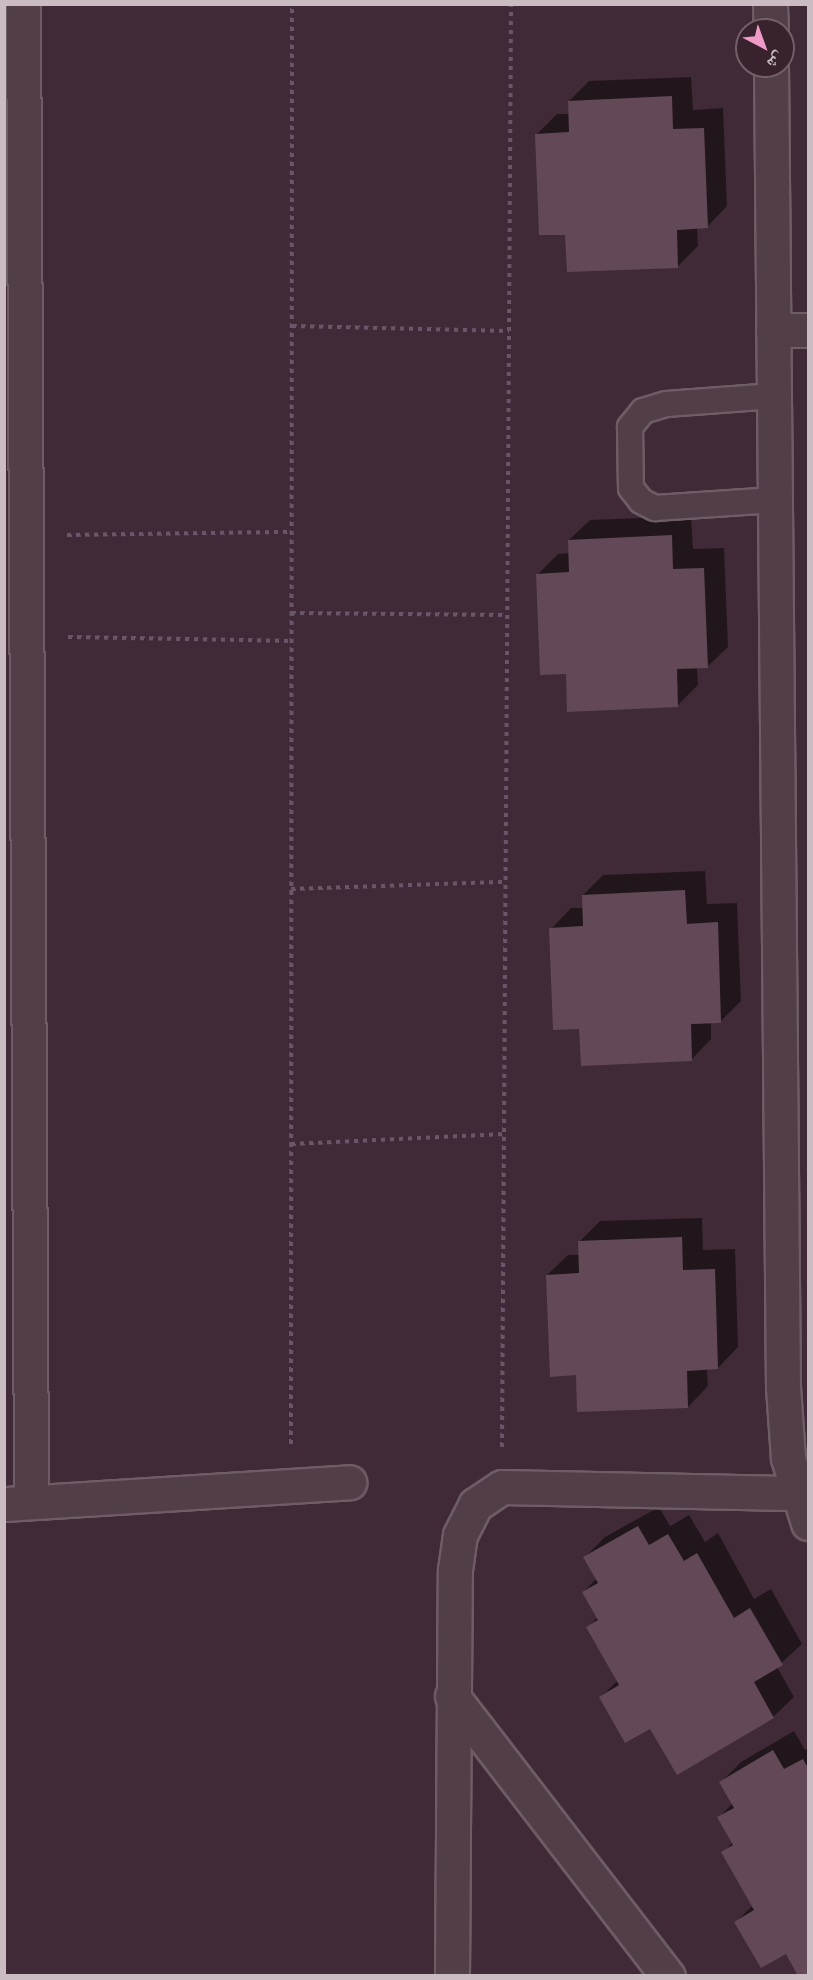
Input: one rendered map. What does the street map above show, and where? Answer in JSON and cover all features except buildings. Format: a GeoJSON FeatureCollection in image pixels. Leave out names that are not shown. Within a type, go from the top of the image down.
{"type":"FeatureCollection","features":[{"type":"Feature","properties":{"kind":"street"},"geometry":{"type":"LineString","coordinates":[[23,4],[26,636],[18,1503],[349,1482]]}},
{"type":"Feature","properties":{"kind":"street"},"geometry":{"type":"LineString","coordinates":[[452,1976],[452,1696],[455,1570],[460,1534],[475,1505],[502,1487],[804,1508],[788,1458],[783,1387],[771,78]]}},
{"type":"Feature","properties":{"kind":"street"},"geometry":{"type":"LineString","coordinates":[[773,330],[808,330]]}},
{"type":"Feature","properties":{"kind":"street"},"geometry":{"type":"LineString","coordinates":[[452,1696],[668,1976]]}},
{"type":"Feature","properties":{"kind":"lane"},"geometry":{"type":"LineString","coordinates":[[774,396],[666,404],[643,411],[630,427],[631,488],[641,501],[655,508],[775,500]]}},
{"type":"Feature","properties":{"kind":"path"},"geometry":{"type":"LineString","coordinates":[[291,1486],[292,4]]}},
{"type":"Feature","properties":{"kind":"path"},"geometry":{"type":"LineString","coordinates":[[502,1487],[511,4]]}},
{"type":"Feature","properties":{"kind":"path"},"geometry":{"type":"LineString","coordinates":[[292,326],[509,331]]}},
{"type":"Feature","properties":{"kind":"path"},"geometry":{"type":"LineString","coordinates":[[25,535],[291,531]]}},
{"type":"Feature","properties":{"kind":"path"},"geometry":{"type":"LineString","coordinates":[[291,613],[507,615]]}},
{"type":"Feature","properties":{"kind":"path"},"geometry":{"type":"LineString","coordinates":[[26,636],[291,641]]}},
{"type":"Feature","properties":{"kind":"path"},"geometry":{"type":"LineString","coordinates":[[291,889],[506,882]]}},
{"type":"Feature","properties":{"kind":"path"},"geometry":{"type":"LineString","coordinates":[[291,1144],[504,1134]]}}]}
